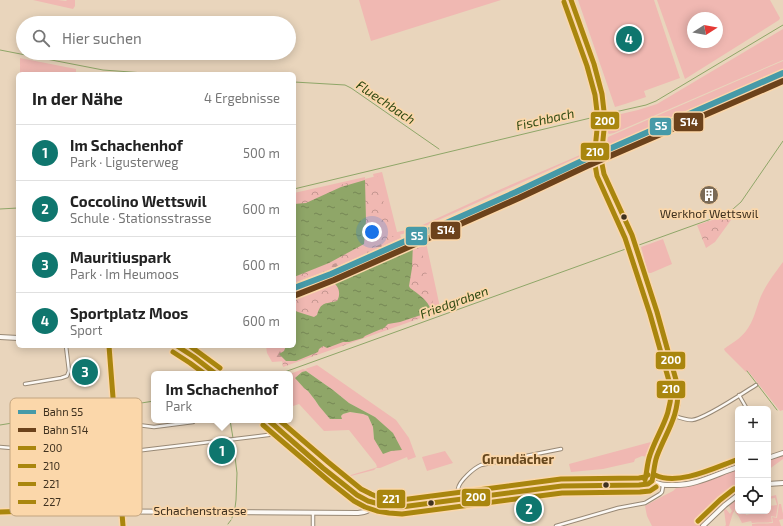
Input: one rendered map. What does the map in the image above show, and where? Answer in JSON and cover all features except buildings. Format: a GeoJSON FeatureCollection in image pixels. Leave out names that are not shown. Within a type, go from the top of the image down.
{"type":"FeatureCollection","features":[{"type":"Feature","properties":{"kind":"main road"},"geometry":{"type":"LineString","coordinates":[[272,423],[306,453],[366,501],[383,506],[401,507],[562,486],[639,486],[648,484],[652,481],[656,459],[675,416],[678,404],[678,387],[659,319],[635,244],[605,179],[601,159],[605,128],[602,94],[598,78],[571,0]]}},
{"type":"Feature","properties":{"kind":"main road"},"geometry":{"type":"LineString","coordinates":[[0,337],[16,338]]}},
{"type":"Feature","properties":{"kind":"main road"},"geometry":{"type":"LineString","coordinates":[[109,348],[113,398]]}},
{"type":"Feature","properties":{"kind":"main road"},"geometry":{"type":"LineString","coordinates":[[180,348],[212,371]]}},
{"type":"Feature","properties":{"kind":"main road"},"geometry":{"type":"LineString","coordinates":[[771,457],[783,453]]}},
{"type":"Feature","properties":{"kind":"main road"},"geometry":{"type":"LineString","coordinates":[[652,481],[663,486],[679,486],[698,482],[735,468]]}},
{"type":"Feature","properties":{"kind":"main road"},"geometry":{"type":"LineString","coordinates":[[771,484],[783,483]]}},
{"type":"Feature","properties":{"kind":"main road"},"geometry":{"type":"LineString","coordinates":[[704,526],[735,497]]}},
{"type":"Feature","properties":{"kind":"main road","name":"Schachenstrasse"},"geometry":{"type":"LineString","coordinates":[[142,511],[314,513],[361,512],[370,509],[373,504]]}},
{"type":"Feature","properties":{"kind":"main road","name":"Schachenstrasse"},"geometry":{"type":"LineString","coordinates":[[0,512],[10,512]]}},
{"type":"Feature","properties":{"kind":"main road"},"geometry":{"type":"LineString","coordinates":[[123,516],[124,526]]}},
{"type":"Feature","properties":{"kind":"street"},"geometry":{"type":"LineString","coordinates":[[25,384],[67,376],[69,371],[66,348]]}},
{"type":"Feature","properties":{"kind":"street"},"geometry":{"type":"LineString","coordinates":[[668,414],[684,419],[698,419],[756,385]]}},
{"type":"Feature","properties":{"kind":"street"},"geometry":{"type":"LineString","coordinates":[[739,395],[745,406]]}},
{"type":"Feature","properties":{"kind":"street"},"geometry":{"type":"LineString","coordinates":[[142,426],[154,427],[186,423]]}},
{"type":"Feature","properties":{"kind":"street"},"geometry":{"type":"LineString","coordinates":[[142,449],[276,434],[280,430]]}},
{"type":"Feature","properties":{"kind":"street"},"geometry":{"type":"LineString","coordinates":[[0,448],[10,448]]}},
{"type":"Feature","properties":{"kind":"street"},"geometry":{"type":"LineString","coordinates":[[460,499],[458,489],[461,482],[476,467],[561,449]]}},
{"type":"Feature","properties":{"kind":"street"},"geometry":{"type":"LineString","coordinates":[[556,526],[618,508],[645,503],[660,494],[663,486]]}},
{"type":"Feature","properties":{"kind":"street"},"geometry":{"type":"LineString","coordinates":[[313,526],[314,513]]}},
{"type":"Feature","properties":{"kind":"green space"},"geometry":{"type":"Polygon","coordinates":[[[33,0],[75,0],[75,6],[73,9],[33,0]]]}},
{"type":"Feature","properties":{"kind":"green space"},"geometry":{"type":"Polygon","coordinates":[[[359,0],[501,0],[371,41],[359,0]]]}},
{"type":"Feature","properties":{"kind":"green space"},"geometry":{"type":"Polygon","coordinates":[[[578,0],[654,0],[680,78],[644,91],[646,97],[615,107],[578,0]]]}},
{"type":"Feature","properties":{"kind":"green space"},"geometry":{"type":"Polygon","coordinates":[[[657,0],[770,0],[780,18],[685,79],[657,0]]]}},
{"type":"Feature","properties":{"kind":"green space"},"geometry":{"type":"Polygon","coordinates":[[[783,29],[783,60],[614,133],[608,133],[608,117],[657,104],[783,29]]]}},
{"type":"Feature","properties":{"kind":"green space"},"geometry":{"type":"Polygon","coordinates":[[[20,60],[30,60],[76,69],[76,72],[20,72],[20,60]]]}},
{"type":"Feature","properties":{"kind":"green space"},"geometry":{"type":"Polygon","coordinates":[[[783,61],[783,71],[607,149],[606,148],[608,137],[783,61]]]}},
{"type":"Feature","properties":{"kind":"green space"},"geometry":{"type":"Polygon","coordinates":[[[601,146],[600,152],[594,154],[592,151],[414,231],[364,244],[384,215],[373,174],[382,172],[397,232],[416,228],[601,146]]]}},
{"type":"Feature","properties":{"kind":"green space"},"geometry":{"type":"Polygon","coordinates":[[[377,176],[393,239],[296,280],[296,196],[377,176]]]}},
{"type":"Feature","properties":{"kind":"green space"},"geometry":{"type":"Polygon","coordinates":[[[365,177],[365,180],[296,203],[296,193],[365,177]]]}},
{"type":"Feature","properties":{"kind":"green space"},"geometry":{"type":"Polygon","coordinates":[[[728,215],[731,220],[715,242],[706,248],[697,225],[728,215]]]}},
{"type":"Feature","properties":{"kind":"green space"},"geometry":{"type":"Polygon","coordinates":[[[400,234],[401,238],[329,270],[296,282],[296,276],[389,237],[400,234]]]}},
{"type":"Feature","properties":{"kind":"green space"},"geometry":{"type":"Polygon","coordinates":[[[419,238],[435,313],[283,367],[280,348],[296,348],[296,292],[303,290],[419,238]]]}},
{"type":"Feature","properties":{"kind":"green space"},"geometry":{"type":"Polygon","coordinates":[[[425,238],[441,312],[434,314],[418,240],[425,238]]]}},
{"type":"Feature","properties":{"kind":"green space"},"geometry":{"type":"Polygon","coordinates":[[[663,239],[672,264],[648,273],[641,247],[663,239]]]}},
{"type":"Feature","properties":{"kind":"green space"},"geometry":{"type":"Polygon","coordinates":[[[783,262],[783,410],[780,411],[748,371],[746,372],[724,349],[736,341],[749,327],[763,291],[783,262]]]}},
{"type":"Feature","properties":{"kind":"green space"},"geometry":{"type":"Polygon","coordinates":[[[266,348],[286,348],[286,361],[272,362],[267,353],[266,348]]]}},
{"type":"Feature","properties":{"kind":"green space"},"geometry":{"type":"Polygon","coordinates":[[[317,365],[396,420],[409,438],[416,457],[408,460],[407,457],[374,470],[343,478],[279,423],[344,477],[377,467],[349,430],[324,431],[299,404],[293,406],[293,373],[303,369],[309,371],[305,369],[317,365]],[[306,371],[304,388],[319,406],[341,416],[350,412],[368,416],[373,427],[374,439],[375,417],[349,403],[306,371]]]}},
{"type":"Feature","properties":{"kind":"green space"},"geometry":{"type":"Polygon","coordinates":[[[662,439],[653,458],[642,456],[635,459],[634,462],[603,469],[571,472],[569,464],[662,439]]]}},
{"type":"Feature","properties":{"kind":"green space"},"geometry":{"type":"Polygon","coordinates":[[[229,443],[231,462],[225,463],[225,457],[214,460],[212,445],[229,443]]]}},
{"type":"Feature","properties":{"kind":"green space"},"geometry":{"type":"Polygon","coordinates":[[[445,451],[453,463],[427,471],[422,457],[445,451]]]}},
{"type":"Feature","properties":{"kind":"green space"},"geometry":{"type":"Polygon","coordinates":[[[783,455],[783,459],[771,468],[771,459],[783,455]]]}},
{"type":"Feature","properties":{"kind":"green space"},"geometry":{"type":"Polygon","coordinates":[[[735,470],[735,493],[700,526],[652,526],[647,516],[645,506],[676,488],[702,483],[735,470]]]}},
{"type":"Feature","properties":{"kind":"green space"},"geometry":{"type":"Polygon","coordinates":[[[776,495],[778,504],[776,517],[771,516],[772,522],[752,523],[751,521],[742,523],[737,514],[771,514],[771,506],[777,505],[775,498],[771,499],[771,496],[776,495]]]}},
{"type":"Feature","properties":{"kind":"green space"},"geometry":{"type":"Polygon","coordinates":[[[735,501],[735,510],[729,526],[725,526],[724,510],[726,509],[730,514],[732,511],[729,506],[735,501]]]}},
{"type":"Feature","properties":{"kind":"green space"},"geometry":{"type":"Polygon","coordinates":[[[779,504],[781,504],[783,514],[783,519],[779,520],[781,526],[752,526],[752,524],[773,523],[772,517],[777,518],[779,504]]]}},
{"type":"Feature","properties":{"kind":"water"},"geometry":{"type":"Polygon","coordinates":[[[365,180],[366,221],[364,244],[329,263],[296,276],[296,204],[306,203],[341,187],[365,180]]]}},
{"type":"Feature","properties":{"kind":"water"},"geometry":{"type":"Polygon","coordinates":[[[413,243],[412,268],[409,286],[428,303],[431,310],[430,312],[400,322],[388,324],[384,328],[363,338],[343,342],[327,348],[323,346],[318,352],[296,361],[286,361],[279,354],[284,351],[285,348],[296,348],[296,311],[314,317],[317,315],[320,308],[324,304],[337,301],[339,292],[335,284],[331,282],[325,283],[316,288],[315,287],[343,275],[345,278],[413,243]]]}},
{"type":"Feature","properties":{"kind":"water"},"geometry":{"type":"Polygon","coordinates":[[[306,371],[349,403],[375,417],[393,433],[402,450],[391,451],[383,454],[374,439],[373,427],[368,416],[350,412],[343,414],[341,416],[342,419],[330,419],[308,391],[295,378],[302,372],[306,371]]]}},
{"type":"Feature","properties":{"kind":"waterway","name":"Fischbach"},"geometry":{"type":"LineString","coordinates":[[606,114],[646,105],[656,101],[783,25]]}},
{"type":"Feature","properties":{"kind":"waterway","name":"Fluechbach"},"geometry":{"type":"LineString","coordinates":[[0,50],[16,53]]}},
{"type":"Feature","properties":{"kind":"waterway","name":"Fluechbach"},"geometry":{"type":"LineString","coordinates":[[52,60],[103,70],[130,72]]}},
{"type":"Feature","properties":{"kind":"waterway","name":"Fluechbach"},"geometry":{"type":"LineString","coordinates":[[296,82],[345,85],[439,149]]}},
{"type":"Feature","properties":{"kind":"waterway","name":"Fischbach"},"geometry":{"type":"LineString","coordinates":[[296,189],[603,115]]}},
{"type":"Feature","properties":{"kind":"waterway","name":"Friedgraben"},"geometry":{"type":"LineString","coordinates":[[639,245],[725,214],[733,209],[741,202],[783,141]]}},
{"type":"Feature","properties":{"kind":"waterway"},"geometry":{"type":"LineString","coordinates":[[0,209],[16,208]]}},
{"type":"Feature","properties":{"kind":"waterway","name":"Friedgraben"},"geometry":{"type":"LineString","coordinates":[[287,371],[634,246]]}},
{"type":"Feature","properties":{"kind":"waterway"},"geometry":{"type":"LineString","coordinates":[[747,371],[777,410]]}},
{"type":"Feature","properties":{"kind":"waterway","name":"Friedgraben"},"geometry":{"type":"LineString","coordinates":[[142,403],[151,401]]}},
{"type":"Feature","properties":{"kind":"waterway","name":"Friedgraben"},"geometry":{"type":"LineString","coordinates":[[0,425],[10,423]]}},
{"type":"Feature","properties":{"kind":"waterway"},"geometry":{"type":"LineString","coordinates":[[230,423],[233,438]]}},
{"type":"Feature","properties":{"kind":"waterway"},"geometry":{"type":"LineString","coordinates":[[233,441],[237,473],[235,508]]}},
{"type":"Feature","properties":{"kind":"waterway"},"geometry":{"type":"LineString","coordinates":[[232,518],[233,513]]}},
{"type":"Feature","properties":{"kind":"waterway"},"geometry":{"type":"LineString","coordinates":[[228,524],[231,520]]}},
{"type":"Feature","properties":{"kind":"railway"},"geometry":{"type":"LineString","coordinates":[[474,210],[518,194],[556,177]]}},
{"type":"Feature","properties":{"kind":"rail line","name":"S5"},"geometry":{"type":"LineString","coordinates":[[296,287],[331,274],[516,192],[584,160],[783,73]]}},
{"type":"Feature","properties":{"kind":"rail line","name":"S14"},"geometry":{"type":"LineString","coordinates":[[296,295],[334,280],[519,198],[587,166],[783,81]]}},
{"type":"Feature","properties":{"kind":"transit line","name":"200"},"geometry":{"type":"LineString","coordinates":[[571,0],[594,64],[602,94],[605,120],[601,159],[604,174],[632,235],[657,312],[678,387],[677,407],[672,423],[657,456],[652,481]]}},
{"type":"Feature","properties":{"kind":"transit line","name":"210"},"geometry":{"type":"LineString","coordinates":[[564,2],[587,66],[595,95],[598,120],[594,159],[597,176],[625,238],[650,314],[671,388],[671,398],[667,415],[653,446],[648,461],[645,480]]}},
{"type":"Feature","properties":{"kind":"transit line","name":"227"},"geometry":{"type":"LineString","coordinates":[[109,348],[113,398]]}},
{"type":"Feature","properties":{"kind":"transit line","name":"200"},"geometry":{"type":"LineString","coordinates":[[180,348],[212,371]]}},
{"type":"Feature","properties":{"kind":"transit line","name":"221"},"geometry":{"type":"LineString","coordinates":[[193,348],[220,368]]}},
{"type":"Feature","properties":{"kind":"transit line","name":"210"},"geometry":{"type":"LineString","coordinates":[[173,352],[201,371]]}},
{"type":"Feature","properties":{"kind":"transit line","name":"200"},"geometry":{"type":"LineString","coordinates":[[271,423],[323,468],[357,495],[368,501],[389,506],[401,507],[562,486],[639,485],[648,484],[652,481]]}},
{"type":"Feature","properties":{"kind":"transit line","name":"221"},"geometry":{"type":"LineString","coordinates":[[282,423],[361,489],[380,498],[401,500],[561,479],[639,478],[648,475]]}},
{"type":"Feature","properties":{"kind":"transit line","name":"210"},"geometry":{"type":"LineString","coordinates":[[263,425],[354,501],[365,507],[389,513],[402,514],[562,493],[640,492],[650,491],[656,487]]}},
{"type":"Feature","properties":{"kind":"transit line","name":"221"},"geometry":{"type":"LineString","coordinates":[[655,475],[664,478],[696,475],[735,460]]}},
{"type":"Feature","properties":{"kind":"transit line","name":"221"},"geometry":{"type":"LineString","coordinates":[[698,521],[734,489]]}},
{"type":"Feature","properties":{"kind":"transit line","name":"227"},"geometry":{"type":"LineString","coordinates":[[0,512],[10,512]]}},
{"type":"Feature","properties":{"kind":"transit line","name":"227"},"geometry":{"type":"LineString","coordinates":[[122,516],[123,526]]}},
{"type":"Feature","properties":{"kind":"place","name":"Sportplatz Moos"},"geometry":{"type":"Point","coordinates":[629,39]}},
{"type":"Feature","properties":{"kind":"place","name":"Werkhof Wettswil"},"geometry":{"type":"Point","coordinates":[709,195]}},
{"type":"Feature","properties":{"kind":"place","name":"Mauritiuspark"},"geometry":{"type":"Point","coordinates":[85,372]}},
{"type":"Feature","properties":{"kind":"place","name":"Im Schachenhof"},"geometry":{"type":"Point","coordinates":[222,451]}},
{"type":"Feature","properties":{"kind":"place","name":"Coccolino Wettswil"},"geometry":{"type":"Point","coordinates":[529,509]}},
{"type":"Feature","properties":{"kind":"district","name":"Grundächer"},"geometry":{"type":"Point","coordinates":[518,459]}}]}
